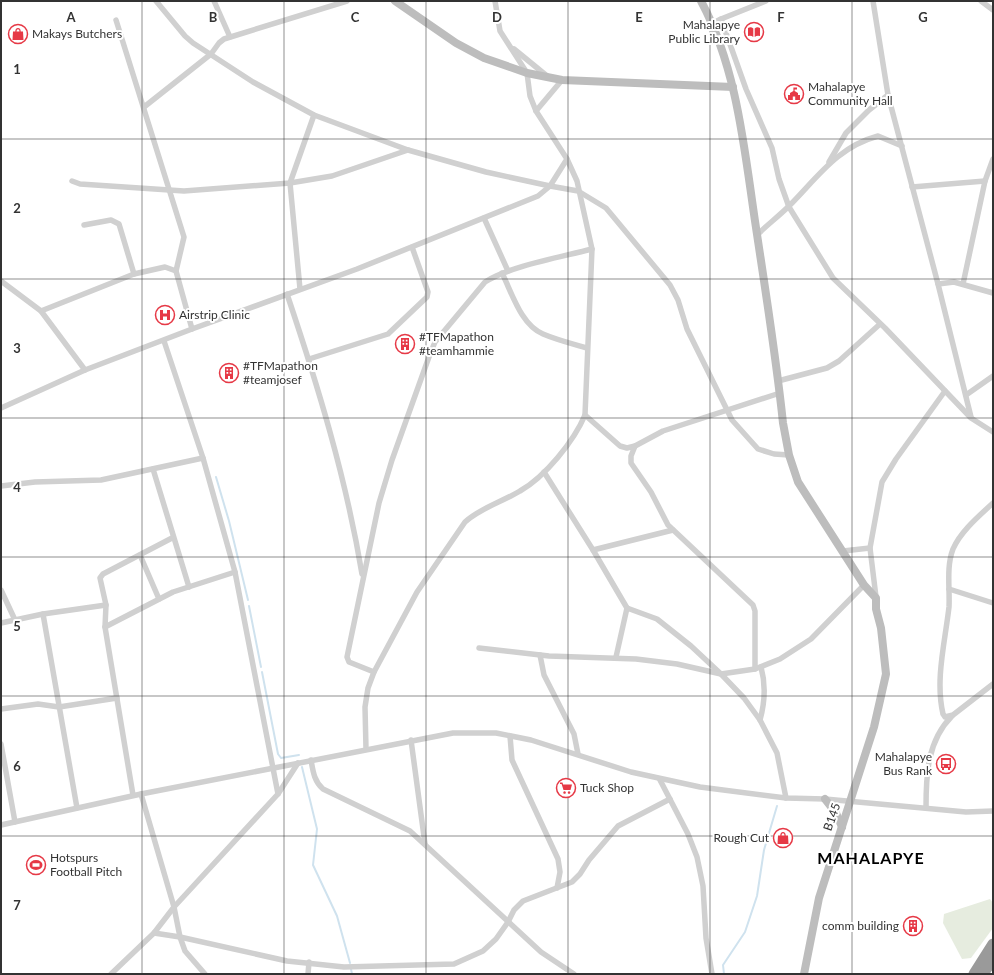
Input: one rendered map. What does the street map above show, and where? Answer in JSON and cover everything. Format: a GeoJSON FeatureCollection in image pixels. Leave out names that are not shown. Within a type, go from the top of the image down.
{"type":"FeatureCollection","features":[{"type":"Feature","properties":{"kind":"highway"},"geometry":{"type":"LineString","coordinates":[[974,974],[993,944]]}},
{"type":"Feature","properties":{"kind":"highway"},"geometry":{"type":"LineString","coordinates":[[984,974],[993,959]]}},
{"type":"Feature","properties":{"kind":"main road"},"geometry":{"type":"LineString","coordinates":[[395,1],[456,43],[484,58],[527,72],[562,80],[733,87]]}},
{"type":"Feature","properties":{"kind":"main road"},"geometry":{"type":"LineString","coordinates":[[702,1],[713,23],[733,87],[757,235],[789,455],[798,482],[864,585],[876,598]]}},
{"type":"Feature","properties":{"kind":"main road","name":"B145"},"geometry":{"type":"LineString","coordinates":[[804,974],[818,898],[842,827],[876,716],[886,674],[881,628],[876,609],[876,598]]}},
{"type":"Feature","properties":{"kind":"main road"},"geometry":{"type":"LineString","coordinates":[[825,799],[836,813],[842,827]]}},
{"type":"Feature","properties":{"kind":"street"},"geometry":{"type":"LineString","coordinates":[[156,1],[185,36],[254,82],[314,115],[408,150],[486,172],[578,191],[606,208],[670,285],[678,300],[687,329],[732,420],[758,449],[774,454],[789,455]]}},
{"type":"Feature","properties":{"kind":"street"},"geometry":{"type":"LineString","coordinates":[[214,1],[230,37]]}},
{"type":"Feature","properties":{"kind":"street"},"geometry":{"type":"LineString","coordinates":[[144,107],[211,54],[219,43],[230,37],[347,1]]}},
{"type":"Feature","properties":{"kind":"street"},"geometry":{"type":"LineString","coordinates":[[366,749],[365,707],[368,688],[374,672],[418,592],[465,522],[472,516],[521,491],[544,472],[572,437],[585,415],[592,249],[577,181],[568,159],[536,111],[530,96],[527,72],[512,47],[500,31],[496,1]]}},
{"type":"Feature","properties":{"kind":"street"},"geometry":{"type":"LineString","coordinates":[[713,23],[766,1]]}},
{"type":"Feature","properties":{"kind":"street"},"geometry":{"type":"LineString","coordinates":[[873,1],[888,96],[938,284],[971,418]]}},
{"type":"Feature","properties":{"kind":"street"},"geometry":{"type":"LineString","coordinates":[[981,1],[993,10]]}},
{"type":"Feature","properties":{"kind":"street"},"geometry":{"type":"LineString","coordinates":[[721,19],[746,89],[772,148],[779,179],[789,207],[833,278],[971,418],[993,432]]}},
{"type":"Feature","properties":{"kind":"street"},"geometry":{"type":"LineString","coordinates":[[116,20],[171,190],[184,237],[176,271],[192,329]]}},
{"type":"Feature","properties":{"kind":"street"},"geometry":{"type":"LineString","coordinates":[[512,47],[548,77]]}},
{"type":"Feature","properties":{"kind":"street"},"geometry":{"type":"LineString","coordinates":[[536,111],[562,80]]}},
{"type":"Feature","properties":{"kind":"street"},"geometry":{"type":"LineString","coordinates":[[757,235],[789,207],[828,164],[846,133],[869,110],[888,96]]}},
{"type":"Feature","properties":{"kind":"street"},"geometry":{"type":"LineString","coordinates":[[300,289],[290,183],[314,115]]}},
{"type":"Feature","properties":{"kind":"street"},"geometry":{"type":"LineString","coordinates":[[828,164],[860,142],[878,136],[902,146]]}},
{"type":"Feature","properties":{"kind":"street"},"geometry":{"type":"LineString","coordinates":[[72,181],[80,184],[184,191],[290,183],[332,176],[408,150]]}},
{"type":"Feature","properties":{"kind":"street"},"geometry":{"type":"LineString","coordinates":[[963,284],[985,180],[993,158]]}},
{"type":"Feature","properties":{"kind":"street"},"geometry":{"type":"LineString","coordinates":[[1,408],[85,370],[412,247],[538,196],[550,186],[568,159]]}},
{"type":"Feature","properties":{"kind":"street"},"geometry":{"type":"LineString","coordinates":[[912,187],[985,180]]}},
{"type":"Feature","properties":{"kind":"street"},"geometry":{"type":"LineString","coordinates":[[484,218],[523,316],[542,334],[587,348]]}},
{"type":"Feature","properties":{"kind":"street"},"geometry":{"type":"LineString","coordinates":[[84,225],[115,220],[119,224],[134,274]]}},
{"type":"Feature","properties":{"kind":"street"},"geometry":{"type":"LineString","coordinates":[[309,359],[388,334],[427,298],[428,292],[412,247]]}},
{"type":"Feature","properties":{"kind":"street"},"geometry":{"type":"LineString","coordinates":[[374,672],[349,662],[346,657],[379,504],[392,460],[435,342],[485,282],[505,272],[592,249]]}},
{"type":"Feature","properties":{"kind":"street"},"geometry":{"type":"LineString","coordinates":[[41,311],[134,274],[165,267],[176,271]]}},
{"type":"Feature","properties":{"kind":"street"},"geometry":{"type":"LineString","coordinates":[[1,281],[41,311],[85,370]]}},
{"type":"Feature","properties":{"kind":"street"},"geometry":{"type":"LineString","coordinates":[[938,284],[954,282],[993,293]]}},
{"type":"Feature","properties":{"kind":"street"},"geometry":{"type":"LineString","coordinates":[[287,294],[309,359],[343,476],[363,578]]}},
{"type":"Feature","properties":{"kind":"street"},"geometry":{"type":"LineString","coordinates":[[778,380],[827,368],[839,360],[880,324]]}},
{"type":"Feature","properties":{"kind":"street"},"geometry":{"type":"LineString","coordinates":[[164,340],[203,458],[235,572],[278,794]]}},
{"type":"Feature","properties":{"kind":"street"},"geometry":{"type":"LineString","coordinates":[[966,395],[993,376]]}},
{"type":"Feature","properties":{"kind":"street"},"geometry":{"type":"LineString","coordinates":[[876,598],[870,548],[881,486],[885,475],[945,391]]}},
{"type":"Feature","properties":{"kind":"street"},"geometry":{"type":"LineString","coordinates":[[585,415],[620,446],[626,448],[634,446],[663,431],[780,393]]}},
{"type":"Feature","properties":{"kind":"street"},"geometry":{"type":"LineString","coordinates":[[634,446],[631,456],[632,463],[673,530],[753,605],[755,611],[755,670]]}},
{"type":"Feature","properties":{"kind":"street"},"geometry":{"type":"LineString","coordinates":[[1,486],[35,482],[101,480],[203,458]]}},
{"type":"Feature","properties":{"kind":"street"},"geometry":{"type":"LineString","coordinates":[[152,469],[172,538],[189,587]]}},
{"type":"Feature","properties":{"kind":"street"},"geometry":{"type":"LineString","coordinates":[[544,472],[627,608],[657,619],[663,623],[721,674],[744,698],[760,720],[777,752],[786,798]]}},
{"type":"Feature","properties":{"kind":"street"},"geometry":{"type":"LineString","coordinates":[[953,715],[945,717],[943,714],[940,679],[949,607],[950,559],[955,546],[972,524],[993,503]]}},
{"type":"Feature","properties":{"kind":"street"},"geometry":{"type":"LineString","coordinates":[[593,550],[673,530]]}},
{"type":"Feature","properties":{"kind":"street"},"geometry":{"type":"LineString","coordinates":[[133,795],[105,627],[106,604],[100,578],[103,574],[172,538]]}},
{"type":"Feature","properties":{"kind":"street"},"geometry":{"type":"LineString","coordinates":[[843,551],[870,548]]}},
{"type":"Feature","properties":{"kind":"street"},"geometry":{"type":"LineString","coordinates":[[140,555],[159,599]]}},
{"type":"Feature","properties":{"kind":"street"},"geometry":{"type":"LineString","coordinates":[[105,627],[159,599],[189,587],[235,572]]}},
{"type":"Feature","properties":{"kind":"street"},"geometry":{"type":"LineString","coordinates":[[479,648],[540,655],[616,657],[677,664],[721,674],[755,670],[780,659],[811,639],[864,585]]}},
{"type":"Feature","properties":{"kind":"street"},"geometry":{"type":"LineString","coordinates":[[949,589],[993,603]]}},
{"type":"Feature","properties":{"kind":"street"},"geometry":{"type":"LineString","coordinates":[[1,590],[15,620]]}},
{"type":"Feature","properties":{"kind":"street"},"geometry":{"type":"LineString","coordinates":[[1,623],[106,604]]}},
{"type":"Feature","properties":{"kind":"street"},"geometry":{"type":"LineString","coordinates":[[616,657],[627,608]]}},
{"type":"Feature","properties":{"kind":"street"},"geometry":{"type":"LineString","coordinates":[[44,614],[77,808]]}},
{"type":"Feature","properties":{"kind":"street"},"geometry":{"type":"LineString","coordinates":[[540,655],[544,675],[574,734],[578,754]]}},
{"type":"Feature","properties":{"kind":"street"},"geometry":{"type":"LineString","coordinates":[[760,720],[764,705],[764,677],[761,667]]}},
{"type":"Feature","properties":{"kind":"street"},"geometry":{"type":"LineString","coordinates":[[926,808],[930,754],[940,729],[953,715],[993,684]]}},
{"type":"Feature","properties":{"kind":"street"},"geometry":{"type":"LineString","coordinates":[[1,709],[42,704],[59,707],[117,698]]}},
{"type":"Feature","properties":{"kind":"street"},"geometry":{"type":"LineString","coordinates":[[1,825],[133,795],[453,733],[496,733],[531,740],[660,780],[700,787],[786,798],[825,799],[966,812],[993,811]]}},
{"type":"Feature","properties":{"kind":"street"},"geometry":{"type":"LineString","coordinates":[[510,736],[512,760],[558,859],[560,872],[557,888]]}},
{"type":"Feature","properties":{"kind":"street"},"geometry":{"type":"LineString","coordinates":[[411,740],[425,844]]}},
{"type":"Feature","properties":{"kind":"street"},"geometry":{"type":"LineString","coordinates":[[1,744],[15,822]]}},
{"type":"Feature","properties":{"kind":"street"},"geometry":{"type":"LineString","coordinates":[[311,760],[315,778],[323,789],[404,827],[425,844],[541,952],[574,974]]}},
{"type":"Feature","properties":{"kind":"street"},"geometry":{"type":"LineString","coordinates":[[111,974],[154,933],[174,907],[278,794],[298,763]]}},
{"type":"Feature","properties":{"kind":"street"},"geometry":{"type":"LineString","coordinates":[[660,780],[688,834],[697,856],[703,886],[706,938],[712,974]]}},
{"type":"Feature","properties":{"kind":"street"},"geometry":{"type":"LineString","coordinates":[[141,794],[174,907],[180,937],[185,951],[206,974]]}},
{"type":"Feature","properties":{"kind":"street"},"geometry":{"type":"LineString","coordinates":[[154,933],[180,937],[287,961],[309,962],[344,967],[454,964],[483,951],[496,939],[508,922],[514,910],[523,901],[572,882],[618,826],[670,799]]}},
{"type":"Feature","properties":{"kind":"street"},"geometry":{"type":"LineString","coordinates":[[308,974],[309,962]]}},
{"type":"Feature","properties":{"kind":"shaded area"},"geometry":{"type":"Polygon","coordinates":[[[990,899],[993,903],[993,928],[971,958],[962,959],[943,923],[944,914],[990,899]]]}},
{"type":"Feature","properties":{"kind":"waterway"},"geometry":{"type":"LineString","coordinates":[[216,477],[229,521],[248,600]]}},
{"type":"Feature","properties":{"kind":"waterway"},"geometry":{"type":"LineString","coordinates":[[249,606],[261,667]]}},
{"type":"Feature","properties":{"kind":"waterway"},"geometry":{"type":"LineString","coordinates":[[262,672],[278,754],[281,758],[299,755]]}},
{"type":"Feature","properties":{"kind":"waterway"},"geometry":{"type":"LineString","coordinates":[[302,767],[317,829],[313,865],[337,916],[350,963]]}},
{"type":"Feature","properties":{"kind":"waterway"},"geometry":{"type":"LineString","coordinates":[[724,974],[723,965],[745,932],[757,896],[764,850],[777,806]]}},
{"type":"Feature","properties":{"kind":"waterway"},"geometry":{"type":"LineString","coordinates":[[351,969],[352,974]]}},
{"type":"Feature","properties":{"kind":"place","name":"Mahalapye Public Library"},"geometry":{"type":"Point","coordinates":[754,32]}},
{"type":"Feature","properties":{"kind":"place","name":"Makays Butchers"},"geometry":{"type":"Point","coordinates":[18,34]}},
{"type":"Feature","properties":{"kind":"place","name":"Mahalapye Community Hall"},"geometry":{"type":"Point","coordinates":[794,94]}},
{"type":"Feature","properties":{"kind":"place","name":"Airstrip Clinic"},"geometry":{"type":"Point","coordinates":[165,315]}},
{"type":"Feature","properties":{"kind":"place","name":"#TFMapathon #teamhammie"},"geometry":{"type":"Point","coordinates":[405,344]}},
{"type":"Feature","properties":{"kind":"place","name":"#TFMapathon #teamjosef"},"geometry":{"type":"Point","coordinates":[229,373]}},
{"type":"Feature","properties":{"kind":"place","name":"Mahalapye Bus Rank"},"geometry":{"type":"Point","coordinates":[946,764]}},
{"type":"Feature","properties":{"kind":"place","name":"Tuck Shop"},"geometry":{"type":"Point","coordinates":[566,788]}},
{"type":"Feature","properties":{"kind":"place","name":"Rough Cut"},"geometry":{"type":"Point","coordinates":[783,838]}},
{"type":"Feature","properties":{"kind":"place","name":"Hotspurs Football Pitch"},"geometry":{"type":"Point","coordinates":[36,865]}},
{"type":"Feature","properties":{"kind":"place","name":"comm building"},"geometry":{"type":"Point","coordinates":[913,926]}},
{"type":"Feature","properties":{"kind":"district","name":"MAHALAPYE"},"geometry":{"type":"Point","coordinates":[871,858]}}]}
